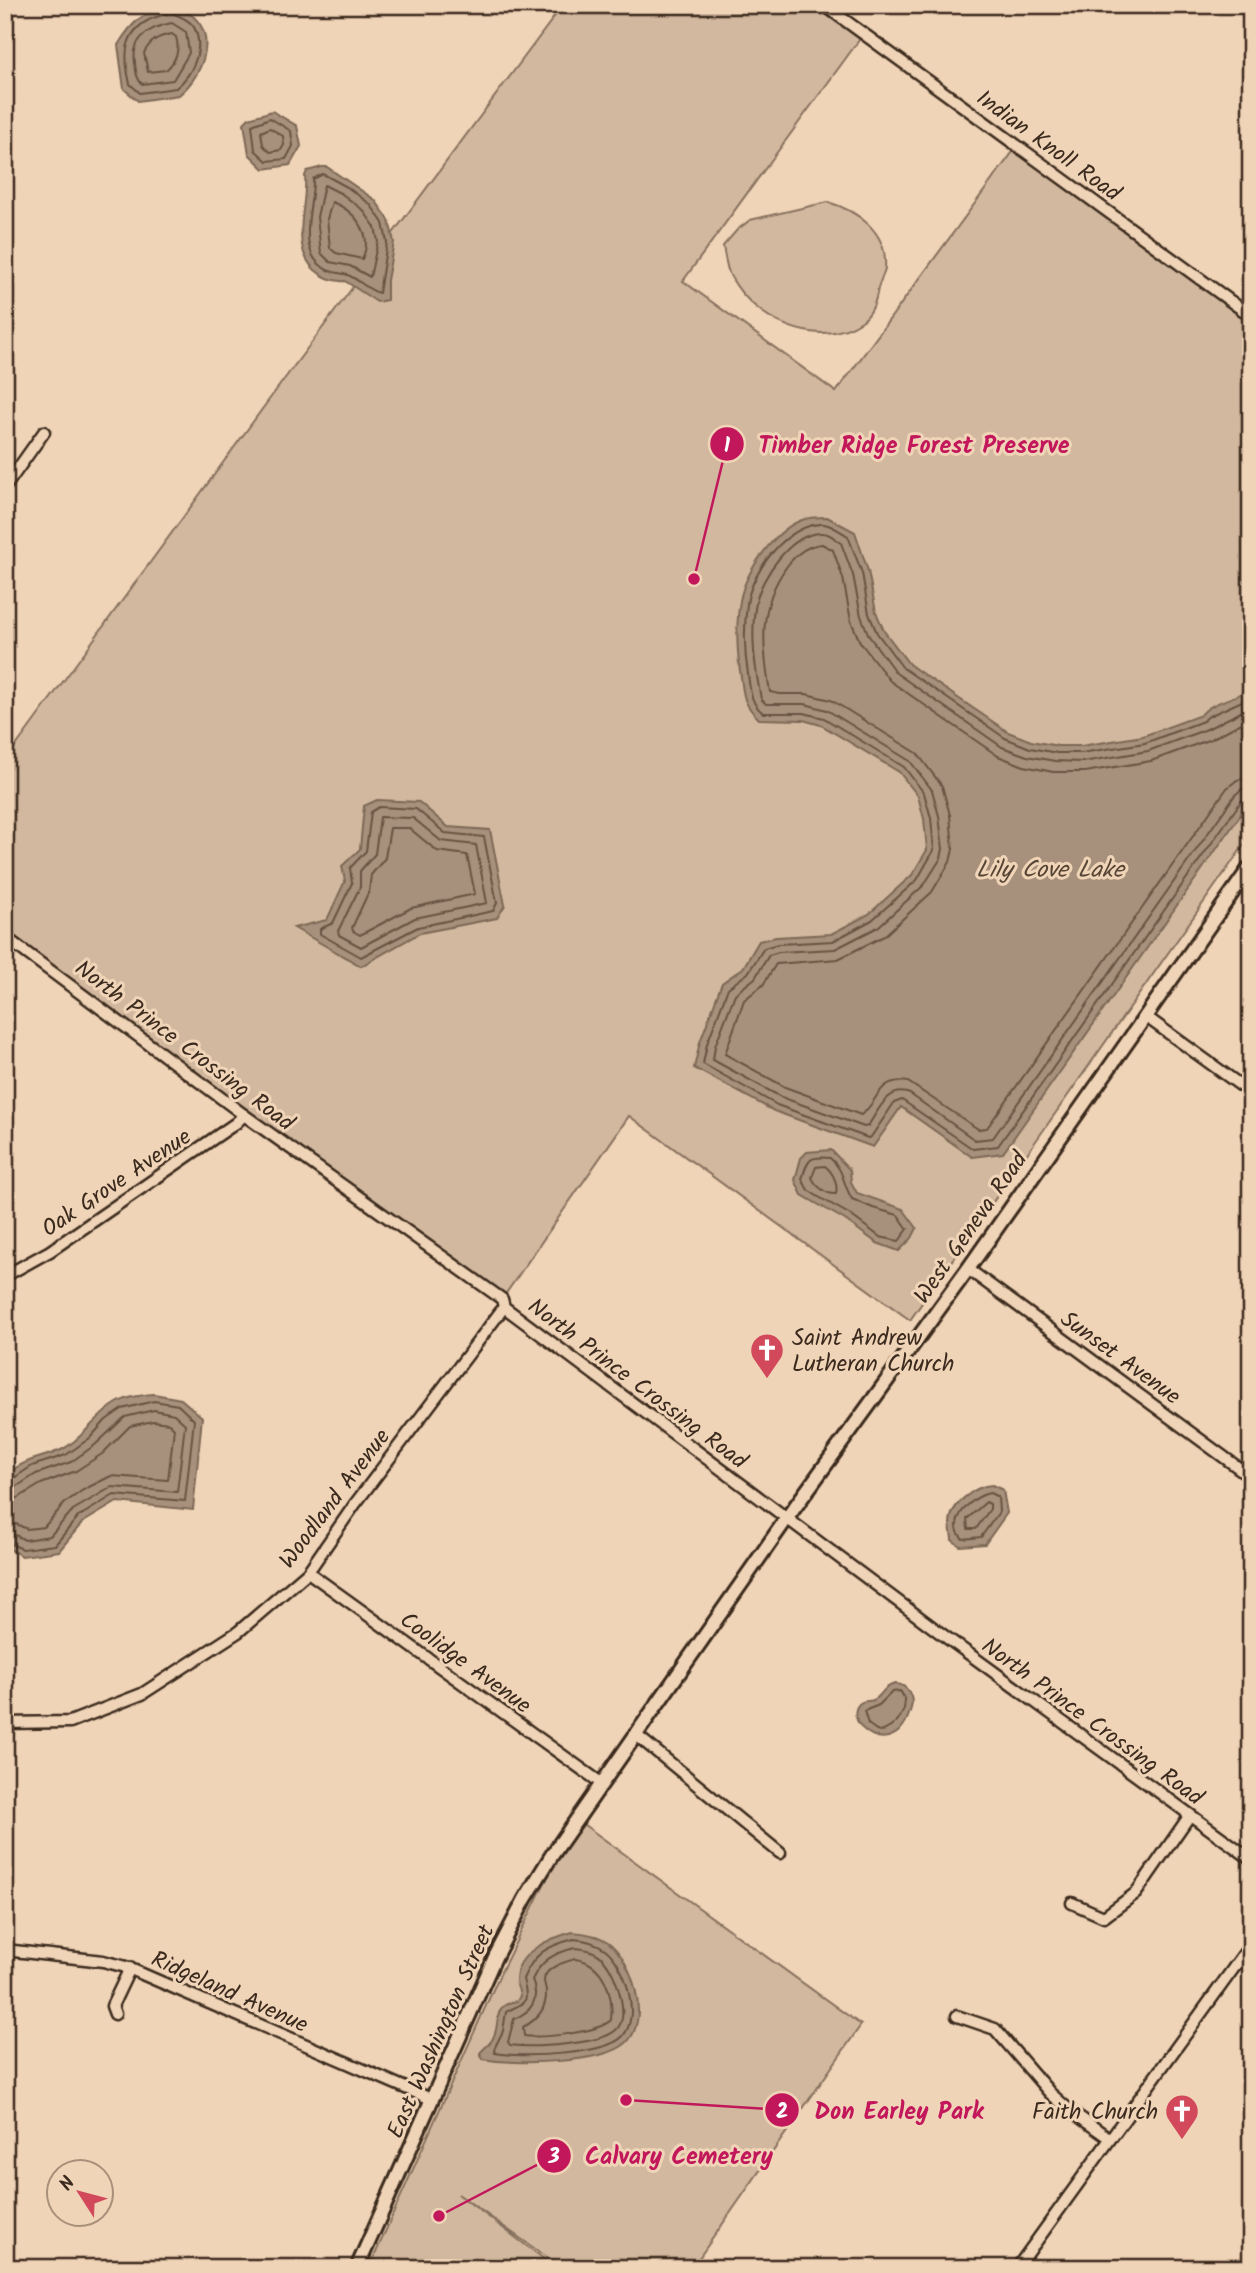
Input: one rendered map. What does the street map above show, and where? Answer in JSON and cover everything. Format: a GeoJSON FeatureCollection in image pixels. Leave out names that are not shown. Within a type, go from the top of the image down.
{"type":"FeatureCollection","features":[{"type":"Feature","properties":{"kind":"main road","name":"West Geneva Road"},"geometry":{"type":"LineString","coordinates":[[601,1783],[787,1518],[968,1269],[1251,866]]}},
{"type":"Feature","properties":{"kind":"main road","name":"East Washington Street"},"geometry":{"type":"LineString","coordinates":[[357,2268],[507,1933],[547,1863],[601,1783]]}},
{"type":"Feature","properties":{"kind":"street","name":"Indian Knoll Road"},"geometry":{"type":"LineString","coordinates":[[824,5],[1251,316]]}},
{"type":"Feature","properties":{"kind":"street"},"geometry":{"type":"LineString","coordinates":[[5,487],[44,432]]}},
{"type":"Feature","properties":{"kind":"street","name":"North Prince Crossing Road"},"geometry":{"type":"LineString","coordinates":[[5,937],[244,1115],[502,1300],[504,1307],[1251,1859]]}},
{"type":"Feature","properties":{"kind":"street"},"geometry":{"type":"LineString","coordinates":[[1145,1016],[1251,1093]]}},
{"type":"Feature","properties":{"kind":"street","name":"Oak Grove Avenue"},"geometry":{"type":"LineString","coordinates":[[5,1276],[61,1243],[244,1115]]}},
{"type":"Feature","properties":{"kind":"street","name":"Sunset Avenue"},"geometry":{"type":"LineString","coordinates":[[968,1269],[1251,1477]]}},
{"type":"Feature","properties":{"kind":"street","name":"Woodland Avenue"},"geometry":{"type":"LineString","coordinates":[[5,1723],[70,1722],[135,1698],[238,1632],[308,1572],[355,1504],[504,1307]]}},
{"type":"Feature","properties":{"kind":"street","name":"Coolidge Avenue"},"geometry":{"type":"LineString","coordinates":[[308,1572],[601,1783]]}},
{"type":"Feature","properties":{"kind":"street"},"geometry":{"type":"LineString","coordinates":[[635,1734],[780,1853]]}},
{"type":"Feature","properties":{"kind":"street"},"geometry":{"type":"LineString","coordinates":[[1072,1903],[1104,1917],[1136,1893],[1190,1815]]}},
{"type":"Feature","properties":{"kind":"street"},"geometry":{"type":"LineString","coordinates":[[1017,2268],[1251,1944]]}},
{"type":"Feature","properties":{"kind":"street","name":"Ridgeland Avenue"},"geometry":{"type":"LineString","coordinates":[[5,1950],[103,1961],[130,1968],[431,2099]]}},
{"type":"Feature","properties":{"kind":"street"},"geometry":{"type":"LineString","coordinates":[[115,2014],[113,2006],[130,1968]]}},
{"type":"Feature","properties":{"kind":"street"},"geometry":{"type":"LineString","coordinates":[[957,2015],[995,2029],[1050,2093],[1109,2138]]}},
{"type":"Feature","properties":{"kind":"shaded area"},"geometry":{"type":"Polygon","coordinates":[[[563,5],[820,5],[862,36],[683,281],[836,392],[1015,149],[1251,324],[1251,835],[910,1320],[629,1116],[502,1299],[5,937],[5,761],[271,397],[563,5]]]}},
{"type":"Feature","properties":{"kind":"shaded area"},"geometry":{"type":"Polygon","coordinates":[[[828,202],[850,211],[869,225],[882,244],[885,268],[873,306],[862,321],[845,329],[826,333],[807,332],[771,318],[741,292],[729,274],[723,246],[750,220],[828,202]]]}},
{"type":"Feature","properties":{"kind":"shaded area"},"geometry":{"type":"Polygon","coordinates":[[[576,1819],[861,2025],[692,2268],[562,2268],[458,2194],[556,2268],[369,2268],[500,1974],[576,1819]]]}},
{"type":"Feature","properties":{"kind":"water"},"geometry":{"type":"Polygon","coordinates":[[[174,7],[192,15],[201,26],[205,47],[199,69],[194,79],[179,95],[138,101],[124,89],[118,45],[140,18],[174,7]]]}},
{"type":"Feature","properties":{"kind":"water"},"geometry":{"type":"Polygon","coordinates":[[[272,111],[297,126],[301,146],[290,165],[264,169],[249,154],[244,123],[249,118],[272,111]]]}},
{"type":"Feature","properties":{"kind":"water"},"geometry":{"type":"Polygon","coordinates":[[[327,167],[375,200],[389,220],[394,242],[387,280],[387,300],[377,302],[345,281],[325,277],[307,260],[301,238],[305,176],[307,171],[327,167]]]}},
{"type":"Feature","properties":{"kind":"water","name":"Lily Cove Lake"},"geometry":{"type":"Polygon","coordinates":[[[827,517],[855,532],[868,571],[876,612],[884,631],[909,664],[1008,732],[1031,741],[1058,746],[1081,746],[1143,736],[1201,715],[1211,706],[1251,688],[1251,800],[1003,1153],[972,1157],[901,1107],[873,1147],[774,1111],[694,1068],[700,1042],[722,983],[743,968],[759,941],[776,937],[831,934],[869,914],[912,875],[927,850],[924,819],[918,796],[899,772],[821,725],[803,720],[759,719],[744,697],[737,627],[740,601],[748,577],[764,552],[783,531],[805,519],[827,517]]]}},
{"type":"Feature","properties":{"kind":"water"},"geometry":{"type":"Polygon","coordinates":[[[377,800],[419,802],[448,827],[490,830],[505,905],[497,918],[420,933],[361,966],[294,928],[327,920],[345,881],[342,866],[360,849],[364,806],[377,800]]]}},
{"type":"Feature","properties":{"kind":"water"},"geometry":{"type":"Polygon","coordinates":[[[831,1150],[850,1170],[851,1182],[857,1193],[903,1209],[917,1228],[912,1238],[899,1251],[877,1243],[845,1220],[802,1195],[795,1180],[801,1158],[807,1152],[831,1150]]]}},
{"type":"Feature","properties":{"kind":"water"},"geometry":{"type":"Polygon","coordinates":[[[154,1394],[181,1399],[202,1417],[193,1510],[117,1502],[82,1523],[59,1551],[22,1556],[5,1547],[5,1478],[24,1463],[63,1449],[117,1403],[154,1394]]]}},
{"type":"Feature","properties":{"kind":"water"},"geometry":{"type":"Polygon","coordinates":[[[992,1485],[1003,1490],[1007,1513],[985,1544],[960,1546],[952,1540],[950,1524],[954,1510],[971,1493],[992,1485]]]}},
{"type":"Feature","properties":{"kind":"water"},"geometry":{"type":"Polygon","coordinates":[[[896,1684],[907,1689],[912,1700],[903,1726],[894,1735],[883,1738],[872,1735],[857,1721],[855,1712],[859,1704],[873,1700],[888,1687],[896,1684]]]}},
{"type":"Feature","properties":{"kind":"water"},"geometry":{"type":"Polygon","coordinates":[[[573,1932],[608,1942],[625,1963],[636,1991],[638,2006],[633,2033],[626,2043],[614,2050],[579,2059],[515,2062],[483,2059],[480,2053],[492,2040],[500,2011],[508,2003],[517,2001],[520,1996],[516,1980],[522,1962],[545,1942],[573,1932]]]}},
{"type":"Feature","properties":{"kind":"place","name":"Timber Ridge Forest Preserve"},"geometry":{"type":"Point","coordinates":[694,579]}},
{"type":"Feature","properties":{"kind":"place","name":"Saint Andrew Lutheran Church"},"geometry":{"type":"Point","coordinates":[767,1380]}},
{"type":"Feature","properties":{"kind":"place","name":"Don Earley Park"},"geometry":{"type":"Point","coordinates":[626,2100]}},
{"type":"Feature","properties":{"kind":"place","name":"Faith Church"},"geometry":{"type":"Point","coordinates":[1182,2141]}},
{"type":"Feature","properties":{"kind":"place","name":"Calvary Cemetery"},"geometry":{"type":"Point","coordinates":[439,2216]}}]}
